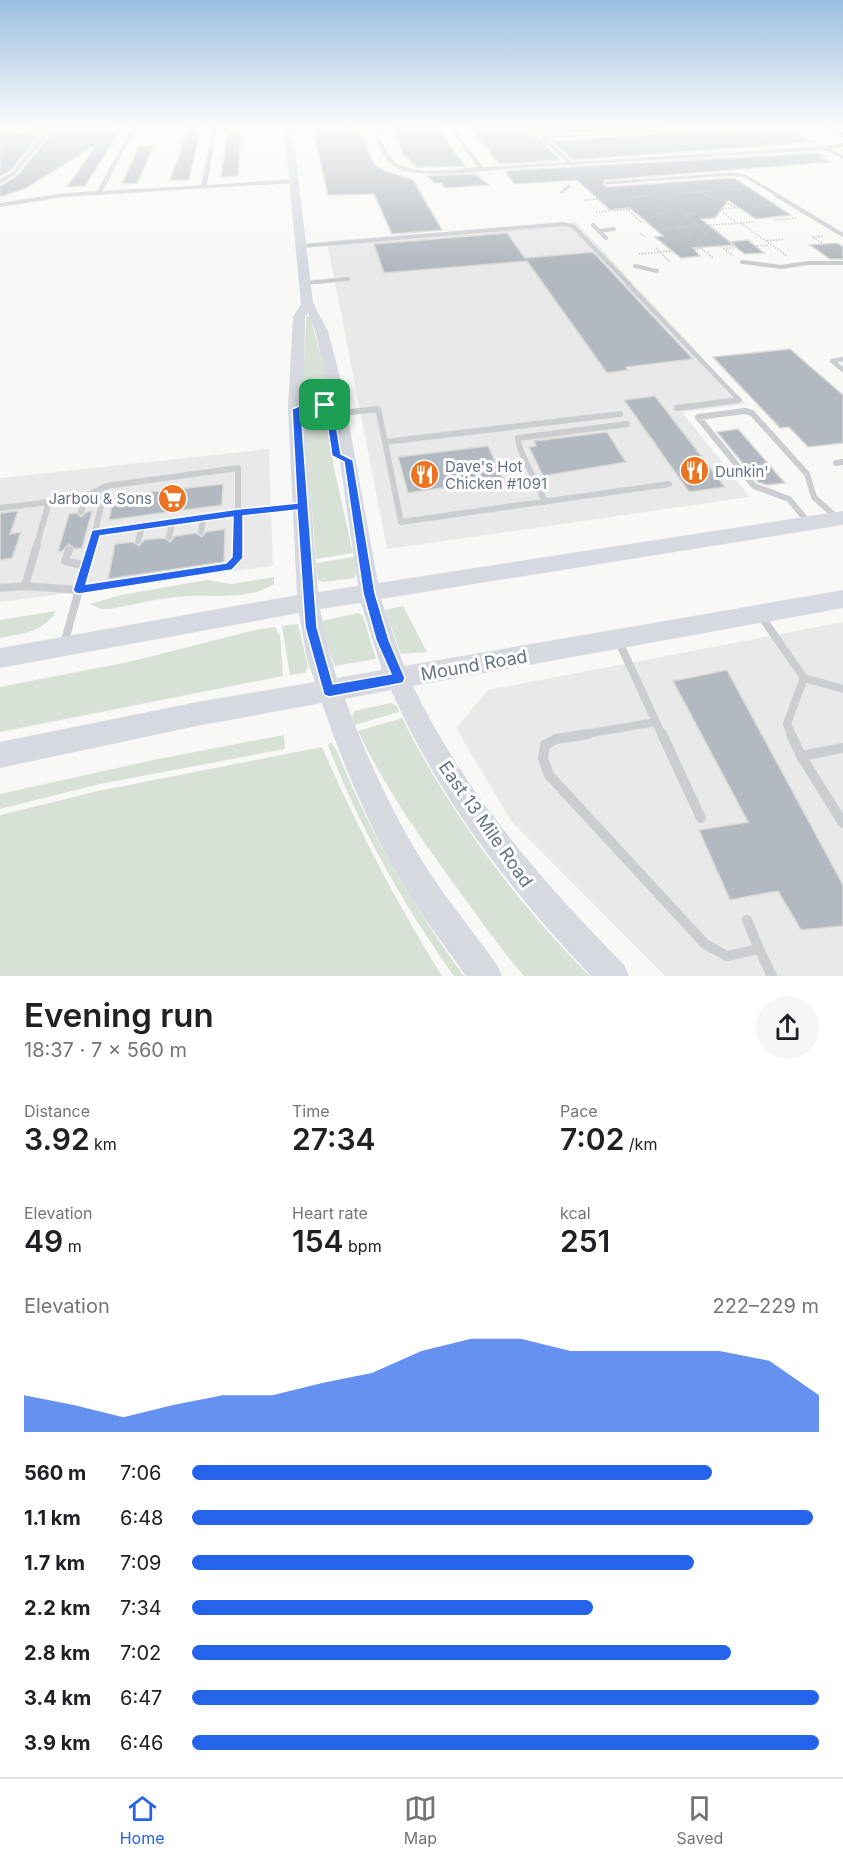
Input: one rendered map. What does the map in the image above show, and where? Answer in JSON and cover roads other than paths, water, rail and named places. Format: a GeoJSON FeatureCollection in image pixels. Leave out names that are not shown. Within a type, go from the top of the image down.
{"type":"FeatureCollection","features":[{"type":"Feature","properties":{"kind":"main road","name":"East 13 Mile Road"},"geometry":{"type":"LineString","coordinates":[[294,172],[307,304],[299,317],[296,409],[308,603],[314,642],[329,691],[362,777],[390,832],[433,904],[486,976]]}},
{"type":"Feature","properties":{"kind":"main road","name":"East 13 Mile Road"},"geometry":{"type":"LineString","coordinates":[[307,304],[318,315],[341,413],[369,593],[382,640],[399,678],[427,737],[478,820],[539,898],[613,976]]}},
{"type":"Feature","properties":{"kind":"main road"},"geometry":{"type":"LineString","coordinates":[[296,409],[312,403],[325,405],[330,409],[337,456],[348,460]]}},
{"type":"Feature","properties":{"kind":"main road"},"geometry":{"type":"LineString","coordinates":[[0,658],[308,603],[841,519]]}},
{"type":"Feature","properties":{"kind":"main road","name":"Mound Road"},"geometry":{"type":"LineString","coordinates":[[0,755],[197,714],[843,599]]}},
{"type":"Feature","properties":{"kind":"street"},"geometry":{"type":"LineString","coordinates":[[0,182],[15,172]]}},
{"type":"Feature","properties":{"kind":"street"},"geometry":{"type":"LineString","coordinates":[[99,193],[111,172]]}},
{"type":"Feature","properties":{"kind":"street"},"geometry":{"type":"LineString","coordinates":[[204,186],[207,172]]}},
{"type":"Feature","properties":{"kind":"street"},"geometry":{"type":"LineString","coordinates":[[425,172],[441,172]]}},
{"type":"Feature","properties":{"kind":"street"},"geometry":{"type":"LineString","coordinates":[[0,205],[41,197],[295,181]]}},
{"type":"Feature","properties":{"kind":"lane"},"geometry":{"type":"LineString","coordinates":[[607,183],[731,174],[744,177],[843,235]]}},
{"type":"Feature","properties":{"kind":"lane"},"geometry":{"type":"LineString","coordinates":[[648,180],[653,183]]}},
{"type":"Feature","properties":{"kind":"lane"},"geometry":{"type":"LineString","coordinates":[[562,192],[569,186]]}},
{"type":"Feature","properties":{"kind":"lane"},"geometry":{"type":"LineString","coordinates":[[302,246],[563,224],[573,226],[739,400],[676,408]]}},
{"type":"Feature","properties":{"kind":"lane"},"geometry":{"type":"LineString","coordinates":[[593,225],[606,238]]}},
{"type":"Feature","properties":{"kind":"lane"},"geometry":{"type":"LineString","coordinates":[[600,231],[614,230]]}},
{"type":"Feature","properties":{"kind":"lane"},"geometry":{"type":"LineString","coordinates":[[742,262],[781,267],[808,263],[843,263]]}},
{"type":"Feature","properties":{"kind":"lane"},"geometry":{"type":"LineString","coordinates":[[635,266],[657,271]]}},
{"type":"Feature","properties":{"kind":"lane"},"geometry":{"type":"LineString","coordinates":[[781,267],[789,273]]}},
{"type":"Feature","properties":{"kind":"lane"},"geometry":{"type":"LineString","coordinates":[[305,283],[348,279]]}},
{"type":"Feature","properties":{"kind":"lane"},"geometry":{"type":"LineString","coordinates":[[843,359],[832,361],[843,370]]}},
{"type":"Feature","properties":{"kind":"lane"},"geometry":{"type":"LineString","coordinates":[[341,413],[378,409],[401,522],[669,484]]}},
{"type":"Feature","properties":{"kind":"lane"},"geometry":{"type":"LineString","coordinates":[[810,524],[789,499],[754,486],[698,417],[745,411],[752,413],[807,474],[814,497],[841,519]]}},
{"type":"Feature","properties":{"kind":"lane"},"geometry":{"type":"LineString","coordinates":[[385,442],[620,414]]}},
{"type":"Feature","properties":{"kind":"lane"},"geometry":{"type":"LineString","coordinates":[[545,502],[520,449],[518,438],[627,424]]}},
{"type":"Feature","properties":{"kind":"lane"},"geometry":{"type":"LineString","coordinates":[[0,588],[25,586],[79,590],[130,580],[229,567],[238,558],[238,468],[106,486],[87,496],[81,512]]}},
{"type":"Feature","properties":{"kind":"lane"},"geometry":{"type":"LineString","coordinates":[[64,645],[96,533],[106,486]]}},
{"type":"Feature","properties":{"kind":"lane"},"geometry":{"type":"LineString","coordinates":[[0,508],[49,502],[25,586]]}},
{"type":"Feature","properties":{"kind":"lane"},"geometry":{"type":"LineString","coordinates":[[96,533],[302,506]]}},
{"type":"Feature","properties":{"kind":"lane"},"geometry":{"type":"LineString","coordinates":[[201,532],[203,519]]}},
{"type":"Feature","properties":{"kind":"lane"},"geometry":{"type":"LineString","coordinates":[[169,537],[172,523]]}},
{"type":"Feature","properties":{"kind":"lane"},"geometry":{"type":"LineString","coordinates":[[138,541],[142,527]]}},
{"type":"Feature","properties":{"kind":"lane"},"geometry":{"type":"LineString","coordinates":[[69,550],[65,561],[86,566]]}},
{"type":"Feature","properties":{"kind":"lane"},"geometry":{"type":"LineString","coordinates":[[759,613],[804,678],[843,689]]}},
{"type":"Feature","properties":{"kind":"lane"},"geometry":{"type":"LineString","coordinates":[[617,639],[701,818]]}},
{"type":"Feature","properties":{"kind":"lane"},"geometry":{"type":"LineString","coordinates":[[804,678],[787,724],[801,756],[841,816]]}},
{"type":"Feature","properties":{"kind":"lane"},"geometry":{"type":"LineString","coordinates":[[656,722],[556,739],[545,745],[543,759],[549,775],[705,944],[727,956],[759,949]]}},
{"type":"Feature","properties":{"kind":"lane"},"geometry":{"type":"LineString","coordinates":[[801,756],[843,748]]}},
{"type":"Feature","properties":{"kind":"lane"},"geometry":{"type":"LineString","coordinates":[[747,921],[772,976]]}},
{"type":"Feature","properties":{"kind":"place","name":"Dunkin'"},"geometry":{"type":"Point","coordinates":[694,471]}},
{"type":"Feature","properties":{"kind":"place","name":"Dave's Hot Chicken #1091"},"geometry":{"type":"Point","coordinates":[424,475]}},
{"type":"Feature","properties":{"kind":"place","name":"Jarbou & Sons"},"geometry":{"type":"Point","coordinates":[173,498]}}]}
